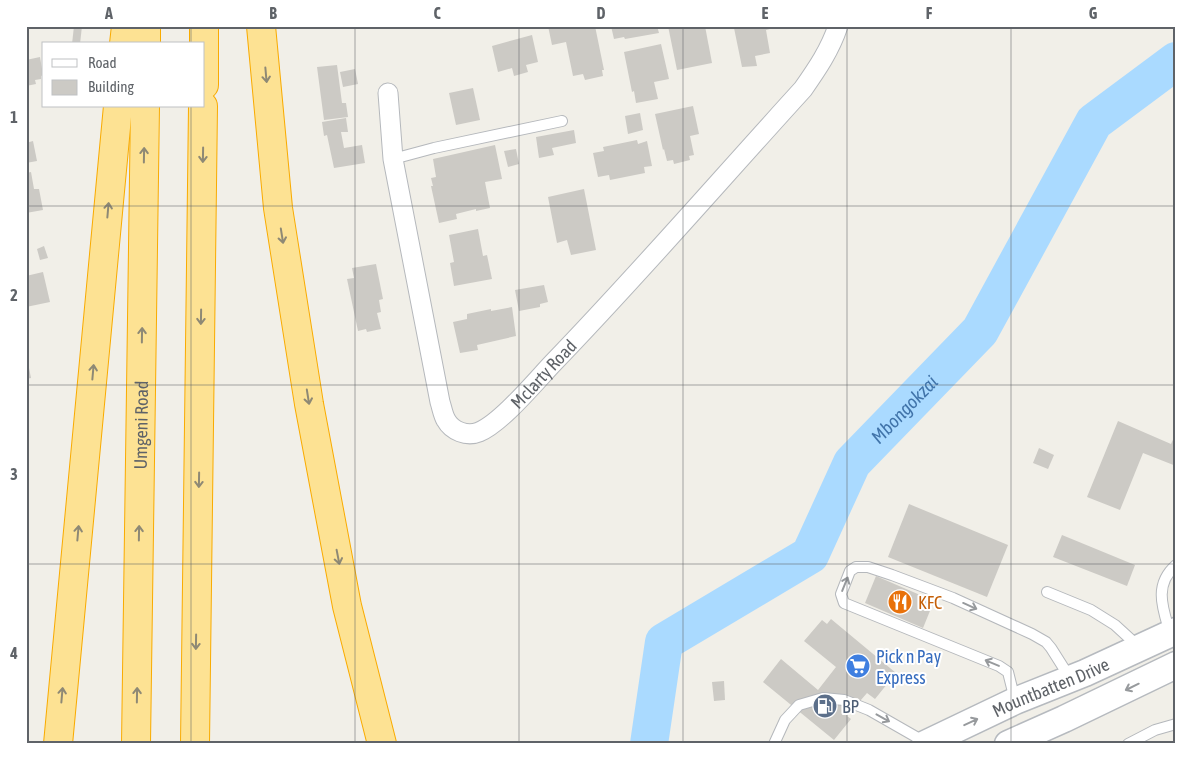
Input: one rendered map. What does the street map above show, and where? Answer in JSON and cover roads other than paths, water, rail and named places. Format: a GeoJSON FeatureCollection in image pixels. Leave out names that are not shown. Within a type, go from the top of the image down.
{"type":"FeatureCollection","features":[{"type":"Feature","properties":{"kind":"highway"},"geometry":{"type":"LineString","coordinates":[[124,42],[126,26]]}},
{"type":"Feature","properties":{"kind":"highway"},"geometry":{"type":"LineString","coordinates":[[146,26],[146,42]]}},
{"type":"Feature","properties":{"kind":"highway"},"geometry":{"type":"LineString","coordinates":[[204,26],[204,42]]}},
{"type":"Feature","properties":{"kind":"highway"},"geometry":{"type":"LineString","coordinates":[[261,26],[278,208],[309,404],[347,606],[382,744]]}},
{"type":"Feature","properties":{"kind":"highway"},"geometry":{"type":"LineString","coordinates":[[58,744],[118,108]]}},
{"type":"Feature","properties":{"kind":"highway","name":"Umgeni Road"},"geometry":{"type":"LineString","coordinates":[[136,744],[145,108]]}},
{"type":"Feature","properties":{"kind":"highway"},"geometry":{"type":"LineString","coordinates":[[195,744],[204,108]]}},
{"type":"Feature","properties":{"kind":"main road","name":"Mountbatten Drive"},"geometry":{"type":"LineString","coordinates":[[926,743],[1015,701],[1071,679],[1173,632]]}},
{"type":"Feature","properties":{"kind":"main road","name":"Mountbatten Drive"},"geometry":{"type":"LineString","coordinates":[[1008,744],[1176,665]]}},
{"type":"Feature","properties":{"kind":"street","name":"Mclarty Road"},"geometry":{"type":"LineString","coordinates":[[388,93],[393,159],[438,392],[446,420],[456,430],[468,435],[478,433],[494,424],[576,340],[803,89],[822,62],[834,40],[838,26]]}},
{"type":"Feature","properties":{"kind":"lane"},"geometry":{"type":"LineString","coordinates":[[393,159],[434,148],[562,121]]}},
{"type":"Feature","properties":{"kind":"lane"},"geometry":{"type":"LineString","coordinates":[[1173,632],[1161,598],[1167,575],[1176,565]]}},
{"type":"Feature","properties":{"kind":"lane"},"geometry":{"type":"LineString","coordinates":[[1015,701],[1010,677],[1005,669],[844,603],[841,594],[850,572],[856,567],[868,567],[892,575],[953,598],[1032,634],[1051,648],[1071,679]]}},
{"type":"Feature","properties":{"kind":"lane"},"geometry":{"type":"LineString","coordinates":[[1047,592],[1091,610],[1115,624],[1139,648]]}},
{"type":"Feature","properties":{"kind":"lane"},"geometry":{"type":"LineString","coordinates":[[774,744],[785,720],[799,705],[823,698],[844,700],[869,710],[926,743]]}},
{"type":"Feature","properties":{"kind":"lane"},"geometry":{"type":"LineString","coordinates":[[1128,744],[1155,730],[1176,724]]}},
{"type":"Feature","properties":{"kind":"waterway","name":"Mbongokzai"},"geometry":{"type":"LineString","coordinates":[[649,744],[664,642],[810,555],[852,463],[980,331],[1094,122],[1176,61]]}},
{"type":"Feature","properties":{"kind":"place","name":"KFC"},"geometry":{"type":"Point","coordinates":[900,602]}},
{"type":"Feature","properties":{"kind":"place","name":"Pick n Pay Express"},"geometry":{"type":"Point","coordinates":[858,666]}},
{"type":"Feature","properties":{"kind":"place","name":"BP"},"geometry":{"type":"Point","coordinates":[825,706]}}]}
